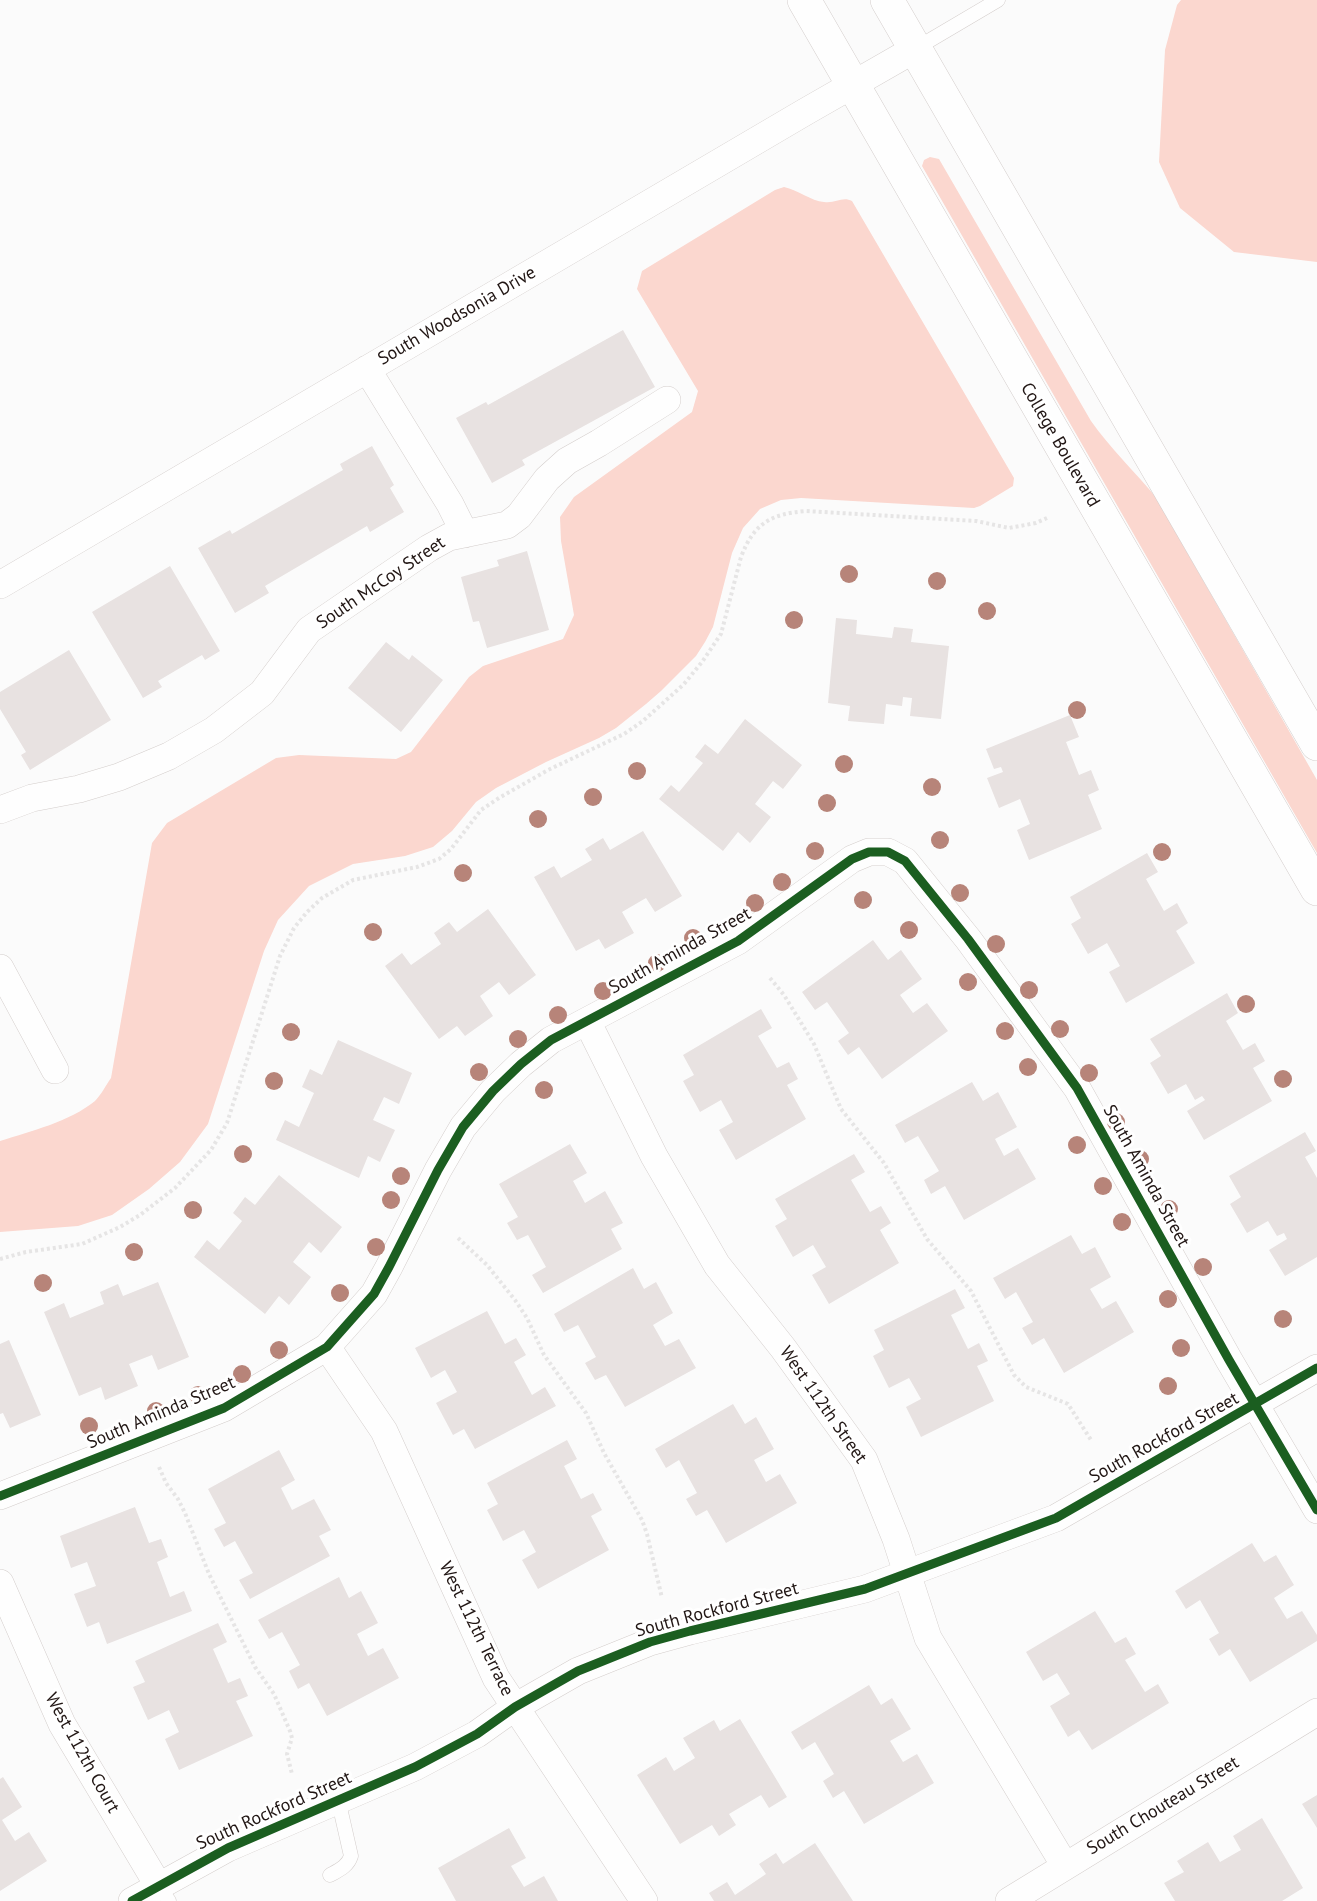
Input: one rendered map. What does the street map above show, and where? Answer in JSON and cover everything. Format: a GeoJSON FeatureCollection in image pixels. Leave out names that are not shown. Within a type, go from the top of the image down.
{"type":"FeatureCollection","features":[{"type":"Feature","properties":{"kind":"main road","name":"College Boulevard"},"geometry":{"type":"LineString","coordinates":[[804,0],[1317,889]]}},
{"type":"Feature","properties":{"kind":"main road"},"geometry":{"type":"LineString","coordinates":[[887,0],[1317,744]]}},
{"type":"Feature","properties":{"kind":"street","name":"South Woodsonia Drive"},"geometry":{"type":"LineString","coordinates":[[0,585],[915,49]]}},
{"type":"Feature","properties":{"kind":"street"},"geometry":{"type":"LineString","coordinates":[[367,369],[444,494],[465,534]]}},
{"type":"Feature","properties":{"kind":"street","name":"South McCoy Street"},"geometry":{"type":"LineString","coordinates":[[0,810],[32,798],[79,789],[119,777],[169,756],[214,730],[262,693],[309,630],[429,548],[449,537],[507,525],[519,516],[547,479],[567,461],[667,400]]}},
{"type":"Feature","properties":{"kind":"street","name":"South Aminda Street"},"geometry":{"type":"LineString","coordinates":[[0,1496],[224,1408],[327,1347],[374,1294],[438,1170],[463,1127],[493,1091],[521,1064],[551,1040],[738,941],[852,859],[869,852],[888,852],[905,861],[968,939],[1077,1088],[1256,1405]]}},
{"type":"Feature","properties":{"kind":"street"},"geometry":{"type":"LineString","coordinates":[[0,968],[55,1070]]}},
{"type":"Feature","properties":{"kind":"street","name":"West 112th Street"},"geometry":{"type":"LineString","coordinates":[[587,1021],[654,1155],[717,1265],[783,1348],[864,1460],[881,1500],[928,1638],[1065,1866]]}},
{"type":"Feature","properties":{"kind":"street","name":"West 112th Terrace"},"geometry":{"type":"LineString","coordinates":[[327,1347],[384,1431],[491,1667],[515,1707],[644,1901]]}},
{"type":"Feature","properties":{"kind":"street","name":"South Rockford Street"},"geometry":{"type":"LineString","coordinates":[[132,1901],[163,1893],[228,1848],[415,1767],[477,1734],[515,1707],[578,1671],[650,1642],[690,1630],[865,1589],[1056,1518],[1317,1368]]}},
{"type":"Feature","properties":{"kind":"street"},"geometry":{"type":"LineString","coordinates":[[1256,1405],[1317,1510]]}},
{"type":"Feature","properties":{"kind":"street","name":"West 112th Court"},"geometry":{"type":"LineString","coordinates":[[0,1583],[62,1724],[163,1893]]}},
{"type":"Feature","properties":{"kind":"street","name":"South Chouteau Street"},"geometry":{"type":"LineString","coordinates":[[1009,1901],[1317,1712]]}},
{"type":"Feature","properties":{"kind":"lane"},"geometry":{"type":"LineString","coordinates":[[915,49],[998,0]]}},
{"type":"Feature","properties":{"kind":"lane"},"geometry":{"type":"LineString","coordinates":[[330,1875],[345,1866],[351,1856],[338,1799]]}},
{"type":"Feature","properties":{"kind":"path"},"geometry":{"type":"LineString","coordinates":[[0,1260],[26,1252],[82,1244],[130,1221],[176,1188],[211,1150],[227,1123],[280,956],[294,928],[307,912],[322,898],[353,880],[417,867],[439,859],[451,849],[481,810],[548,770],[624,734],[657,710],[690,676],[721,634],[743,551],[760,525],[770,518],[785,513],[806,511],[976,521],[1009,528],[1036,523],[1047,518]]}},
{"type":"Feature","properties":{"kind":"path"},"geometry":{"type":"LineString","coordinates":[[770,978],[784,995],[814,1044],[841,1109],[884,1163],[927,1239],[971,1291],[1014,1375],[1026,1387],[1068,1404],[1091,1440]]}},
{"type":"Feature","properties":{"kind":"path"},"geometry":{"type":"LineString","coordinates":[[458,1238],[487,1265],[515,1299],[527,1318],[544,1355],[586,1413],[604,1453],[642,1521],[662,1598]]}},
{"type":"Feature","properties":{"kind":"path"},"geometry":{"type":"LineString","coordinates":[[159,1467],[185,1513],[208,1574],[255,1667],[274,1694],[292,1738],[287,1754],[292,1774]]}},
{"type":"Feature","properties":{"kind":"shaded area"},"geometry":{"type":"Polygon","coordinates":[[[1181,0],[1317,0],[1317,262],[1234,252],[1180,208],[1159,162],[1165,50],[1177,5],[1181,0]]]}},
{"type":"Feature","properties":{"kind":"shaded area"},"geometry":{"type":"Polygon","coordinates":[[[930,157],[939,159],[1091,421],[1155,496],[1317,780],[1317,853],[922,166],[924,160],[930,157]]]}},
{"type":"Feature","properties":{"kind":"shaded area"},"geometry":{"type":"Polygon","coordinates":[[[784,187],[819,201],[845,199],[852,201],[1014,478],[1013,486],[974,508],[801,498],[781,500],[760,509],[743,528],[732,553],[713,627],[705,642],[696,656],[646,704],[616,728],[599,738],[496,788],[476,802],[452,831],[433,847],[405,856],[353,864],[309,886],[278,920],[264,951],[208,1124],[180,1162],[149,1189],[112,1215],[78,1226],[0,1232],[0,1141],[74,1115],[95,1101],[111,1078],[152,843],[167,823],[276,758],[299,755],[396,759],[411,752],[469,677],[483,666],[563,639],[574,615],[561,541],[560,517],[574,497],[692,412],[698,391],[637,289],[642,271],[775,190],[784,187]]]}},
{"type":"Feature","properties":{"kind":"building"},"geometry":{"type":"Polygon","coordinates":[[[623,330],[655,387],[522,460],[525,465],[492,483],[456,418],[486,402],[488,405],[623,330]]]}},
{"type":"Feature","properties":{"kind":"building"},"geometry":{"type":"Polygon","coordinates":[[[372,446],[394,485],[390,488],[404,512],[370,532],[367,526],[265,586],[269,593],[235,613],[198,548],[230,530],[232,534],[343,470],[340,464],[372,446]]]}},
{"type":"Feature","properties":{"kind":"building"},"geometry":{"type":"Polygon","coordinates":[[[527,551],[549,630],[487,648],[479,621],[473,622],[461,577],[499,566],[497,560],[527,551]]]}},
{"type":"Feature","properties":{"kind":"building"},"geometry":{"type":"Polygon","coordinates":[[[170,566],[220,651],[205,660],[202,655],[158,681],[162,687],[143,698],[92,612],[170,566]]]}},
{"type":"Feature","properties":{"kind":"building"},"geometry":{"type":"Polygon","coordinates":[[[836,618],[857,620],[856,634],[892,638],[894,627],[913,629],[911,642],[949,646],[941,719],[910,716],[912,698],[903,697],[902,706],[886,704],[884,724],[848,721],[850,706],[828,703],[836,618]]]}},
{"type":"Feature","properties":{"kind":"building"},"geometry":{"type":"Polygon","coordinates":[[[386,642],[409,660],[412,655],[443,680],[401,732],[348,688],[386,642]]]}},
{"type":"Feature","properties":{"kind":"building"},"geometry":{"type":"Polygon","coordinates":[[[69,650],[111,720],[30,770],[21,755],[26,752],[0,709],[0,692],[69,650]]]}},
{"type":"Feature","properties":{"kind":"building"},"geometry":{"type":"Polygon","coordinates":[[[1070,715],[1079,737],[1066,742],[1079,775],[1091,770],[1099,790],[1088,795],[1102,829],[1029,860],[1017,830],[1030,824],[1020,799],[999,808],[987,778],[1003,772],[1001,767],[994,769],[986,749],[1070,715]]]}},
{"type":"Feature","properties":{"kind":"building"},"geometry":{"type":"Polygon","coordinates":[[[745,719],[802,765],[783,789],[773,781],[755,804],[771,817],[750,843],[738,832],[723,851],[659,799],[671,785],[679,792],[703,763],[695,757],[705,744],[718,754],[745,719]]]}},
{"type":"Feature","properties":{"kind":"building"},"geometry":{"type":"Polygon","coordinates":[[[643,831],[682,896],[655,912],[646,898],[622,912],[634,933],[605,949],[599,939],[576,951],[534,877],[554,866],[561,878],[592,860],[585,849],[603,838],[610,850],[643,831]]]}},
{"type":"Feature","properties":{"kind":"building"},"geometry":{"type":"Polygon","coordinates":[[[1147,853],[1158,872],[1146,879],[1164,911],[1177,903],[1188,923],[1176,931],[1195,963],[1126,1003],[1109,972],[1120,966],[1107,943],[1088,954],[1071,924],[1081,918],[1070,897],[1147,853]]]}},
{"type":"Feature","properties":{"kind":"building"},"geometry":{"type":"Polygon","coordinates":[[[488,909],[536,975],[509,995],[499,982],[480,996],[493,1016],[465,1036],[457,1026],[439,1039],[385,966],[402,953],[411,965],[441,944],[434,933],[449,922],[457,932],[488,909]]]}},
{"type":"Feature","properties":{"kind":"building"},"geometry":{"type":"Polygon","coordinates":[[[873,940],[888,960],[901,950],[922,979],[900,995],[913,1013],[927,1003],[948,1031],[882,1079],[859,1047],[848,1055],[838,1041],[849,1033],[827,1002],[815,1010],[802,992],[873,940]]]}},
{"type":"Feature","properties":{"kind":"building"},"geometry":{"type":"Polygon","coordinates":[[[1227,993],[1238,1013],[1226,1021],[1243,1050],[1255,1043],[1265,1061],[1253,1068],[1272,1101],[1204,1140],[1187,1111],[1205,1100],[1202,1096],[1195,1100],[1186,1084],[1168,1094],[1150,1063],[1161,1056],[1150,1039],[1227,993]]]}},
{"type":"Feature","properties":{"kind":"building"},"geometry":{"type":"Polygon","coordinates":[[[761,1009],[772,1028],[758,1036],[777,1068],[789,1062],[798,1079],[787,1085],[806,1119],[736,1160],[719,1130],[733,1122],[721,1100],[700,1112],[683,1081],[694,1075],[683,1055],[761,1009]]]}},
{"type":"Feature","properties":{"kind":"building"},"geometry":{"type":"Polygon","coordinates":[[[338,1040],[412,1073],[399,1104],[384,1097],[373,1120],[395,1130],[380,1162],[368,1156],[359,1178],[276,1140],[285,1120],[299,1127],[314,1093],[302,1087],[310,1069],[322,1075],[338,1040]]]}},
{"type":"Feature","properties":{"kind":"building"},"geometry":{"type":"Polygon","coordinates":[[[972,1082],[983,1101],[998,1092],[1017,1127],[995,1139],[1004,1156],[1018,1148],[1036,1179],[964,1220],[945,1186],[931,1194],[924,1180],[939,1171],[918,1136],[905,1143],[895,1125],[972,1082]]]}},
{"type":"Feature","properties":{"kind":"building"},"geometry":{"type":"Polygon","coordinates":[[[1305,1132],[1316,1151],[1305,1157],[1317,1178],[1317,1257],[1285,1276],[1269,1250],[1287,1239],[1284,1233],[1277,1236],[1268,1221],[1247,1233],[1230,1204],[1241,1197],[1229,1176],[1305,1132]]]}},
{"type":"Feature","properties":{"kind":"building"},"geometry":{"type":"Polygon","coordinates":[[[570,1144],[587,1173],[573,1181],[585,1203],[605,1191],[623,1223],[611,1229],[622,1249],[543,1293],[532,1275],[546,1267],[528,1235],[517,1240],[507,1223],[518,1217],[499,1184],[570,1144]]]}},
{"type":"Feature","properties":{"kind":"building"},"geometry":{"type":"Polygon","coordinates":[[[854,1154],[865,1172],[851,1180],[870,1212],[881,1206],[891,1223],[880,1230],[899,1263],[829,1304],[812,1275],[826,1267],[813,1245],[793,1257],[775,1226],[787,1219],[775,1199],[854,1154]]]}},
{"type":"Feature","properties":{"kind":"building"},"geometry":{"type":"Polygon","coordinates":[[[279,1175],[342,1227],[321,1253],[309,1242],[293,1262],[311,1277],[289,1305],[279,1296],[265,1314],[194,1257],[207,1240],[219,1250],[242,1221],[233,1213],[245,1197],[255,1205],[279,1175]]]}},
{"type":"Feature","properties":{"kind":"building"},"geometry":{"type":"Polygon","coordinates":[[[1071,1235],[1082,1254],[1095,1247],[1111,1277],[1090,1289],[1102,1309],[1116,1301],[1134,1332],[1064,1373],[1044,1338],[1032,1345],[1022,1328],[1033,1322],[1016,1292],[1005,1299],[993,1278],[1071,1235]]]}},
{"type":"Feature","properties":{"kind":"building"},"geometry":{"type":"Polygon","coordinates":[[[633,1268],[644,1289],[656,1282],[673,1313],[653,1325],[665,1346],[679,1339],[696,1368],[625,1407],[606,1375],[595,1380],[585,1363],[596,1357],[578,1325],[564,1332],[554,1314],[633,1268]]]}},
{"type":"Feature","properties":{"kind":"building"},"geometry":{"type":"Polygon","coordinates":[[[158,1282],[189,1357],[158,1370],[152,1355],[129,1364],[138,1386],[105,1400],[101,1387],[79,1396],[44,1312],[64,1303],[70,1318],[104,1304],[100,1292],[118,1284],[123,1296],[158,1282]]]}},
{"type":"Feature","properties":{"kind":"building"},"geometry":{"type":"Polygon","coordinates":[[[955,1289],[965,1308],[951,1315],[968,1349],[979,1343],[988,1361],[977,1366],[994,1401],[921,1437],[906,1407],[921,1399],[909,1378],[889,1388],[873,1356],[884,1350],[874,1330],[955,1289]]]}},
{"type":"Feature","properties":{"kind":"building"},"geometry":{"type":"Polygon","coordinates":[[[487,1311],[505,1344],[516,1338],[526,1355],[514,1362],[532,1395],[545,1387],[556,1406],[475,1449],[464,1429],[453,1435],[436,1403],[457,1392],[445,1370],[431,1378],[415,1348],[487,1311]]]}},
{"type":"Feature","properties":{"kind":"building"},"geometry":{"type":"Polygon","coordinates":[[[9,1340],[41,1415],[10,1428],[3,1413],[0,1414],[0,1344],[9,1340]]]}},
{"type":"Feature","properties":{"kind":"building"},"geometry":{"type":"Polygon","coordinates":[[[733,1404],[745,1424],[756,1417],[774,1449],[754,1460],[766,1482],[780,1474],[797,1503],[726,1543],[707,1510],[696,1516],[686,1499],[697,1493],[679,1460],[666,1468],[655,1449],[733,1404]]]}},
{"type":"Feature","properties":{"kind":"building"},"geometry":{"type":"Polygon","coordinates":[[[567,1440],[577,1459],[564,1466],[581,1499],[593,1493],[602,1510],[591,1516],[609,1550],[538,1589],[522,1560],[536,1552],[524,1530],[503,1541],[487,1510],[498,1504],[487,1483],[567,1440]]]}},
{"type":"Feature","properties":{"kind":"building"},"geometry":{"type":"Polygon","coordinates":[[[279,1450],[295,1480],[281,1488],[292,1510],[314,1499],[331,1530],[319,1536],[330,1556],[250,1599],[239,1580],[253,1573],[235,1541],[224,1547],[214,1529],[226,1523],[208,1489],[279,1450]]]}},
{"type":"Feature","properties":{"kind":"building"},"geometry":{"type":"Polygon","coordinates":[[[135,1507],[149,1543],[161,1539],[168,1557],[157,1562],[170,1597],[184,1591],[192,1611],[107,1644],[99,1622],[87,1627],[74,1594],[96,1586],[87,1562],[71,1568],[60,1536],[135,1507]]]}},
{"type":"Feature","properties":{"kind":"building"},"geometry":{"type":"Polygon","coordinates":[[[1252,1543],[1264,1562],[1276,1555],[1294,1585],[1274,1598],[1287,1619],[1302,1611],[1317,1635],[1317,1641],[1250,1682],[1230,1649],[1219,1656],[1209,1639],[1219,1633],[1200,1600],[1186,1609],[1175,1591],[1252,1543]]]}},
{"type":"Feature","properties":{"kind":"building"},"geometry":{"type":"Polygon","coordinates":[[[339,1577],[349,1598],[361,1591],[378,1623],[357,1634],[368,1656],[383,1648],[399,1678],[327,1716],[309,1683],[298,1689],[289,1671],[300,1665],[282,1632],[269,1639],[258,1620],[339,1577]]]}},
{"type":"Feature","properties":{"kind":"building"},"geometry":{"type":"Polygon","coordinates":[[[1095,1611],[1115,1643],[1126,1637],[1136,1654],[1125,1660],[1145,1692],[1158,1684],[1169,1703],[1092,1750],[1079,1730],[1068,1737],[1050,1706],[1070,1694],[1057,1673],[1043,1681],[1026,1652],[1095,1611]]]}},
{"type":"Feature","properties":{"kind":"building"},"geometry":{"type":"Polygon","coordinates":[[[218,1623],[227,1642],[213,1649],[228,1683],[240,1678],[248,1696],[236,1701],[253,1736],[179,1770],[165,1739],[179,1732],[169,1710],[148,1720],[133,1687],[145,1682],[135,1661],[218,1623]]]}},
{"type":"Feature","properties":{"kind":"building"},"geometry":{"type":"Polygon","coordinates":[[[869,1685],[881,1705],[892,1698],[911,1729],[890,1741],[903,1762],[917,1754],[934,1783],[864,1824],[844,1791],[833,1798],[823,1781],[834,1774],[815,1742],[802,1750],[791,1732],[869,1685]]]}},
{"type":"Feature","properties":{"kind":"building"},"geometry":{"type":"Polygon","coordinates":[[[740,1719],[787,1797],[769,1808],[761,1795],[729,1814],[736,1825],[719,1836],[712,1825],[680,1844],[637,1775],[666,1757],[674,1771],[695,1758],[683,1738],[714,1720],[720,1731],[740,1719]]]}},
{"type":"Feature","properties":{"kind":"building"},"geometry":{"type":"Polygon","coordinates":[[[3,1777],[22,1807],[2,1820],[15,1841],[29,1832],[47,1861],[0,1891],[0,1779],[3,1777]]]}},
{"type":"Feature","properties":{"kind":"building"},"geometry":{"type":"Polygon","coordinates":[[[1317,1795],[1317,1828],[1302,1804],[1317,1795]]]}},
{"type":"Feature","properties":{"kind":"building"},"geometry":{"type":"Polygon","coordinates":[[[1262,1818],[1303,1888],[1282,1901],[1175,1901],[1164,1883],[1184,1872],[1177,1861],[1208,1842],[1220,1862],[1241,1850],[1233,1836],[1262,1818]]]}},
{"type":"Feature","properties":{"kind":"building"},"geometry":{"type":"Polygon","coordinates":[[[509,1828],[526,1858],[511,1866],[524,1887],[544,1876],[558,1901],[456,1901],[438,1868],[509,1828]]]}},
{"type":"Feature","properties":{"kind":"building"},"geometry":{"type":"Polygon","coordinates":[[[815,1843],[853,1901],[714,1901],[709,1893],[727,1882],[735,1895],[766,1874],[759,1864],[776,1853],[783,1864],[815,1843]]]}},
{"type":"Feature","properties":{"kind":"cycle path"},"geometry":{"type":"LineString","coordinates":[[0,1496],[224,1408],[327,1347],[374,1294],[438,1170],[463,1127],[493,1091],[521,1064],[551,1040],[738,941],[852,859],[869,852],[888,852],[905,861],[968,939],[1077,1088],[1229,1360],[1317,1510]]}},
{"type":"Feature","properties":{"kind":"cycle path"},"geometry":{"type":"LineString","coordinates":[[132,1901],[228,1848],[415,1767],[477,1734],[515,1707],[578,1671],[650,1642],[865,1589],[1056,1518],[1317,1368]]}}]}
